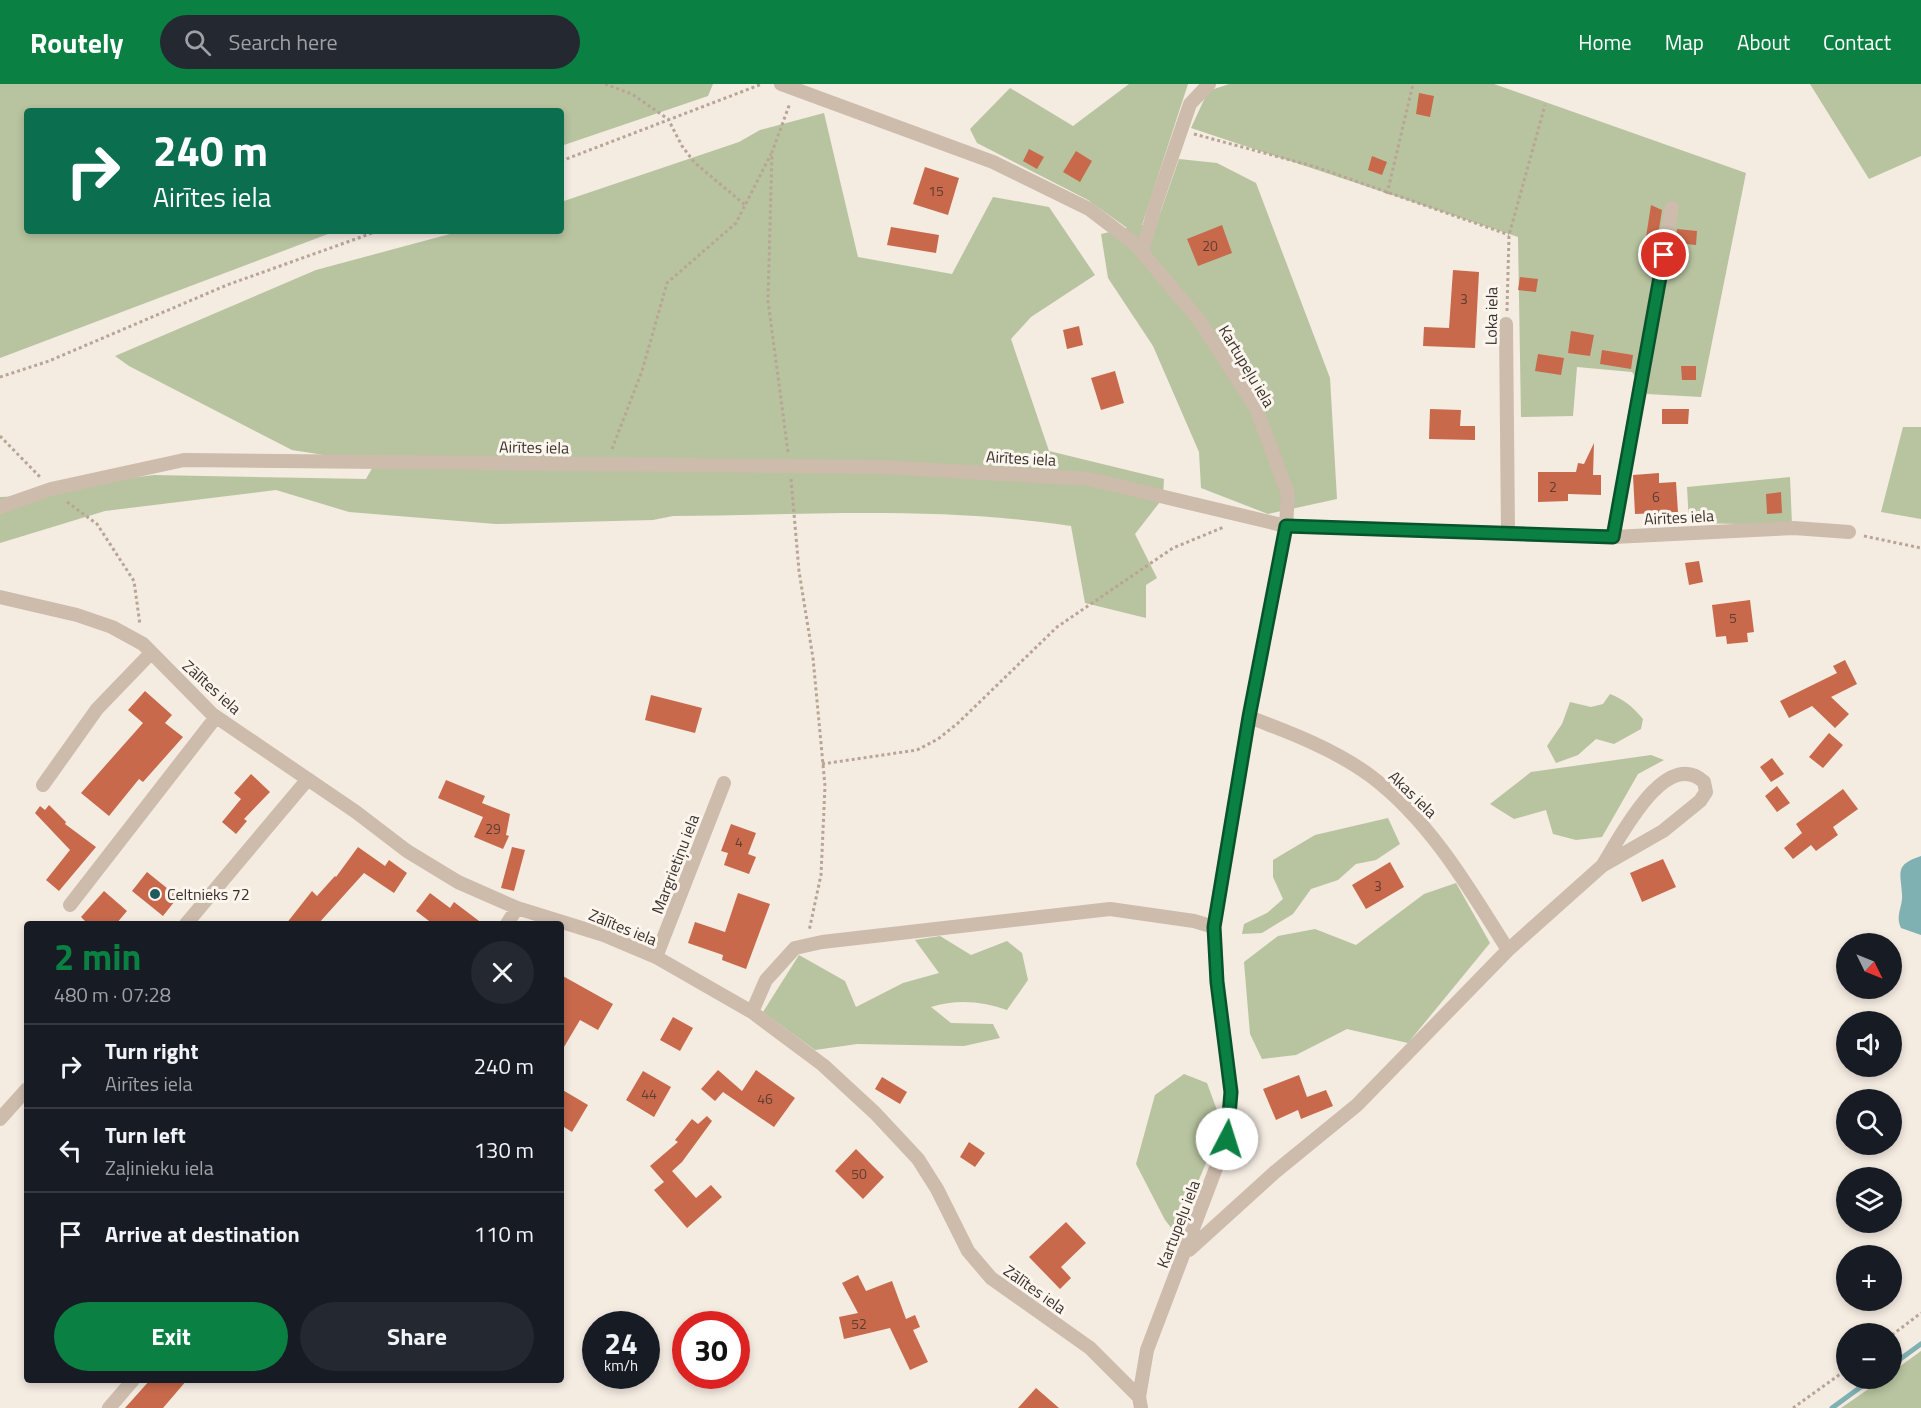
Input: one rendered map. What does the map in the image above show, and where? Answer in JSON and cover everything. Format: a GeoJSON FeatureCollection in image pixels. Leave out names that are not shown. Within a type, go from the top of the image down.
{"type":"FeatureCollection","features":[{"type":"Feature","properties":{"kind":"street","name":"Kartupeļu iela"},"geometry":{"type":"LineString","coordinates":[[781,84],[993,162],[1089,209],[1142,253],[1199,320],[1256,408],[1288,494],[1286,526],[1249,717],[1214,927],[1217,982],[1231,1092],[1227,1139],[1147,1350],[1140,1402]]}},
{"type":"Feature","properties":{"kind":"street"},"geometry":{"type":"LineString","coordinates":[[1142,253],[1155,206],[1190,104],[1209,84]]}},
{"type":"Feature","properties":{"kind":"street"},"geometry":{"type":"LineString","coordinates":[[1613,537],[1672,208]]}},
{"type":"Feature","properties":{"kind":"street","name":"Loka iela"},"geometry":{"type":"LineString","coordinates":[[1506,324],[1508,533]]}},
{"type":"Feature","properties":{"kind":"street","name":"Airītes iela"},"geometry":{"type":"LineString","coordinates":[[0,507],[51,489],[184,460],[883,467],[1089,479],[1286,526],[1613,537],[1794,528],[1849,532]]}},
{"type":"Feature","properties":{"kind":"street","name":"Zālītes iela"},"geometry":{"type":"LineString","coordinates":[[0,597],[112,627],[147,648],[216,717],[308,779],[407,851],[459,882],[517,908],[559,921]]}},
{"type":"Feature","properties":{"kind":"street"},"geometry":{"type":"LineString","coordinates":[[43,785],[97,709],[147,648]]}},
{"type":"Feature","properties":{"kind":"street"},"geometry":{"type":"LineString","coordinates":[[70,905],[216,717]]}},
{"type":"Feature","properties":{"kind":"street","name":"Akas iela"},"geometry":{"type":"LineString","coordinates":[[1249,717],[1314,743],[1372,777],[1424,826],[1465,881],[1508,950]]}},
{"type":"Feature","properties":{"kind":"street"},"geometry":{"type":"LineString","coordinates":[[1185,1254],[1275,1172],[1357,1105],[1508,950],[1602,866],[1663,831],[1700,801],[1706,792],[1704,782],[1687,773],[1677,774],[1649,795],[1602,866]]}},
{"type":"Feature","properties":{"kind":"street"},"geometry":{"type":"LineString","coordinates":[[189,921],[308,779]]}},
{"type":"Feature","properties":{"kind":"street","name":"Margrietiņu iela"},"geometry":{"type":"LineString","coordinates":[[656,957],[724,783]]}},
{"type":"Feature","properties":{"kind":"street"},"geometry":{"type":"LineString","coordinates":[[509,921],[517,908]]}},
{"type":"Feature","properties":{"kind":"street"},"geometry":{"type":"LineString","coordinates":[[752,1012],[766,980],[795,948],[809,945],[924,928],[1005,922],[1110,909],[1194,921],[1214,927]]}},
{"type":"Feature","properties":{"kind":"street","name":"Zālītes iela"},"geometry":{"type":"LineString","coordinates":[[564,923],[604,935],[656,957],[752,1012],[823,1065],[875,1113],[918,1159],[937,1189],[968,1251],[991,1278],[1090,1348],[1140,1402]]}},
{"type":"Feature","properties":{"kind":"street"},"geometry":{"type":"LineString","coordinates":[[0,1119],[24,1092]]}},
{"type":"Feature","properties":{"kind":"street"},"geometry":{"type":"LineString","coordinates":[[109,1408],[130,1383]]}},
{"type":"Feature","properties":{"kind":"path"},"geometry":{"type":"LineString","coordinates":[[605,84],[632,94],[668,119],[682,146],[694,162],[745,205]]}},
{"type":"Feature","properties":{"kind":"path"},"geometry":{"type":"LineString","coordinates":[[564,160],[762,84]]}},
{"type":"Feature","properties":{"kind":"path"},"geometry":{"type":"LineString","coordinates":[[1387,194],[1413,84]]}},
{"type":"Feature","properties":{"kind":"path"},"geometry":{"type":"LineString","coordinates":[[604,464],[642,372],[667,283],[736,223],[772,152],[794,89]]}},
{"type":"Feature","properties":{"kind":"path","name":"Loka iela"},"geometry":{"type":"LineString","coordinates":[[1506,324],[1509,235],[1545,105]]}},
{"type":"Feature","properties":{"kind":"path"},"geometry":{"type":"LineString","coordinates":[[1181,131],[1316,167],[1387,194],[1509,235]]}},
{"type":"Feature","properties":{"kind":"path"},"geometry":{"type":"LineString","coordinates":[[772,152],[768,302],[789,466],[799,572],[813,658],[825,786],[821,875],[808,924],[809,945]]}},
{"type":"Feature","properties":{"kind":"path"},"geometry":{"type":"LineString","coordinates":[[0,377],[49,360],[227,285],[370,234]]}},
{"type":"Feature","properties":{"kind":"path"},"geometry":{"type":"LineString","coordinates":[[0,436],[51,489],[97,524],[134,581],[147,648]]}},
{"type":"Feature","properties":{"kind":"path"},"geometry":{"type":"LineString","coordinates":[[822,764],[917,750],[938,739],[958,723],[1057,627],[1100,596],[1173,548],[1248,517]]}},
{"type":"Feature","properties":{"kind":"path"},"geometry":{"type":"LineString","coordinates":[[1849,532],[1921,549]]}},
{"type":"Feature","properties":{"kind":"path"},"geometry":{"type":"LineString","coordinates":[[1902,1327],[1921,1313]]}},
{"type":"Feature","properties":{"kind":"path"},"geometry":{"type":"LineString","coordinates":[[1793,1408],[1836,1377]]}},
{"type":"Feature","properties":{"kind":"green space"},"geometry":{"type":"Polygon","coordinates":[[[0,84],[713,84],[708,96],[564,145],[564,108],[24,108],[24,234],[328,234],[0,358],[0,84]]]}},
{"type":"Feature","properties":{"kind":"green space"},"geometry":{"type":"Polygon","coordinates":[[[1129,84],[1188,84],[1142,225],[1157,222],[1179,159],[1217,163],[1256,183],[1330,378],[1337,499],[1268,514],[1201,488],[1199,452],[1153,346],[1108,278],[1101,234],[1127,228],[1088,200],[977,143],[970,129],[1010,88],[1073,126],[1129,84]]]}},
{"type":"Feature","properties":{"kind":"green space"},"geometry":{"type":"Polygon","coordinates":[[[1229,84],[1494,84],[1746,173],[1701,397],[1647,394],[1632,372],[1577,367],[1573,416],[1521,417],[1518,237],[1191,128],[1208,91],[1229,84]]]}},
{"type":"Feature","properties":{"kind":"green space"},"geometry":{"type":"Polygon","coordinates":[[[1810,84],[1921,84],[1921,156],[1869,179],[1810,84]]]}},
{"type":"Feature","properties":{"kind":"green space"},"geometry":{"type":"Polygon","coordinates":[[[824,113],[858,257],[952,274],[993,197],[1049,207],[1095,275],[1031,317],[1011,339],[1049,451],[1164,479],[1163,498],[1135,534],[1157,578],[1146,585],[1146,618],[1085,603],[1071,526],[972,516],[872,513],[673,516],[653,520],[496,524],[349,512],[276,490],[105,511],[0,543],[0,497],[52,495],[90,483],[154,475],[366,479],[375,463],[292,450],[129,366],[115,356],[316,270],[450,234],[564,234],[564,201],[739,142],[760,130],[824,113]]]}},
{"type":"Feature","properties":{"kind":"green space"},"geometry":{"type":"Polygon","coordinates":[[[1903,427],[1921,427],[1921,519],[1881,512],[1903,427]]]}},
{"type":"Feature","properties":{"kind":"green space"},"geometry":{"type":"Polygon","coordinates":[[[1790,477],[1792,525],[1689,523],[1687,487],[1790,477]]]}},
{"type":"Feature","properties":{"kind":"green space"},"geometry":{"type":"Polygon","coordinates":[[[1610,694],[1632,707],[1643,719],[1641,729],[1614,744],[1596,739],[1578,755],[1556,763],[1547,746],[1562,724],[1570,702],[1591,707],[1603,704],[1610,694]]]}},
{"type":"Feature","properties":{"kind":"green space"},"geometry":{"type":"Polygon","coordinates":[[[1651,755],[1664,760],[1638,774],[1602,837],[1576,840],[1553,834],[1546,810],[1514,819],[1490,804],[1531,772],[1651,755]]]}},
{"type":"Feature","properties":{"kind":"green space"},"geometry":{"type":"Polygon","coordinates":[[[1388,818],[1400,844],[1376,860],[1356,864],[1338,880],[1311,889],[1293,914],[1262,933],[1242,934],[1244,924],[1267,913],[1283,899],[1273,877],[1273,860],[1315,835],[1388,818]]]}},
{"type":"Feature","properties":{"kind":"green space"},"geometry":{"type":"Polygon","coordinates":[[[1456,883],[1490,943],[1408,1043],[1347,1029],[1296,1055],[1262,1059],[1250,1034],[1244,962],[1278,936],[1315,929],[1356,945],[1424,894],[1456,883]]]}},
{"type":"Feature","properties":{"kind":"green space"},"geometry":{"type":"Polygon","coordinates":[[[940,936],[971,955],[1007,941],[1022,953],[1028,980],[1007,1010],[969,1002],[931,1007],[951,1023],[993,1024],[1000,1038],[964,1046],[857,1044],[815,1050],[763,1012],[799,955],[845,981],[856,1007],[903,983],[939,973],[915,940],[940,936]]]}},
{"type":"Feature","properties":{"kind":"green space"},"geometry":{"type":"Polygon","coordinates":[[[1184,1074],[1207,1083],[1218,1113],[1206,1163],[1176,1234],[1165,1220],[1136,1164],[1155,1095],[1184,1074]]]}},
{"type":"Feature","properties":{"kind":"green space"},"geometry":{"type":"Polygon","coordinates":[[[1921,1351],[1921,1408],[1841,1408],[1869,1389],[1902,1389],[1902,1365],[1921,1351]]]}},
{"type":"Feature","properties":{"kind":"water"},"geometry":{"type":"Polygon","coordinates":[[[1921,856],[1921,935],[1901,928],[1899,915],[1902,899],[1901,870],[1906,863],[1921,856]]]}},
{"type":"Feature","properties":{"kind":"building"},"geometry":{"type":"Polygon","coordinates":[[[1419,93],[1434,96],[1430,117],[1416,114],[1419,93]]]}},
{"type":"Feature","properties":{"kind":"building"},"geometry":{"type":"Polygon","coordinates":[[[1029,149],[1044,157],[1037,169],[1023,161],[1029,149]]]}},
{"type":"Feature","properties":{"kind":"building"},"geometry":{"type":"Polygon","coordinates":[[[1076,151],[1092,161],[1080,182],[1063,172],[1076,151]]]}},
{"type":"Feature","properties":{"kind":"building"},"geometry":{"type":"Polygon","coordinates":[[[1372,156],[1387,162],[1382,175],[1368,170],[1372,156]]]}},
{"type":"Feature","properties":{"kind":"building"},"geometry":{"type":"Polygon","coordinates":[[[925,167],[959,178],[948,215],[913,204],[925,167]]]}},
{"type":"Feature","properties":{"kind":"building"},"geometry":{"type":"Polygon","coordinates":[[[1651,205],[1662,210],[1657,242],[1653,242],[1649,251],[1644,250],[1651,205]]]}},
{"type":"Feature","properties":{"kind":"building"},"geometry":{"type":"Polygon","coordinates":[[[1222,225],[1232,253],[1198,266],[1187,239],[1222,225]]]}},
{"type":"Feature","properties":{"kind":"building"},"geometry":{"type":"Polygon","coordinates":[[[891,227],[939,235],[936,253],[887,245],[891,227]]]}},
{"type":"Feature","properties":{"kind":"building"},"geometry":{"type":"Polygon","coordinates":[[[1677,229],[1697,231],[1696,245],[1675,243],[1677,229]]]}},
{"type":"Feature","properties":{"kind":"building"},"geometry":{"type":"Polygon","coordinates":[[[1453,270],[1479,272],[1475,348],[1423,346],[1424,327],[1449,328],[1453,270]]]}},
{"type":"Feature","properties":{"kind":"building"},"geometry":{"type":"Polygon","coordinates":[[[1520,277],[1538,279],[1536,292],[1518,290],[1520,277]]]}},
{"type":"Feature","properties":{"kind":"building"},"geometry":{"type":"Polygon","coordinates":[[[1079,326],[1083,345],[1067,349],[1063,330],[1079,326]]]}},
{"type":"Feature","properties":{"kind":"building"},"geometry":{"type":"Polygon","coordinates":[[[1571,331],[1594,335],[1590,356],[1568,353],[1571,331]]]}},
{"type":"Feature","properties":{"kind":"building"},"geometry":{"type":"Polygon","coordinates":[[[1602,350],[1633,355],[1631,369],[1600,364],[1602,350]]]}},
{"type":"Feature","properties":{"kind":"building"},"geometry":{"type":"Polygon","coordinates":[[[1538,354],[1564,358],[1561,375],[1535,371],[1538,354]]]}},
{"type":"Feature","properties":{"kind":"building"},"geometry":{"type":"Polygon","coordinates":[[[1681,366],[1696,366],[1696,380],[1682,380],[1681,366]]]}},
{"type":"Feature","properties":{"kind":"building"},"geometry":{"type":"Polygon","coordinates":[[[1115,371],[1124,403],[1101,410],[1091,378],[1115,371]]]}},
{"type":"Feature","properties":{"kind":"building"},"geometry":{"type":"Polygon","coordinates":[[[1430,409],[1461,410],[1460,426],[1475,426],[1475,440],[1429,439],[1430,409]]]}},
{"type":"Feature","properties":{"kind":"building"},"geometry":{"type":"Polygon","coordinates":[[[1662,409],[1689,409],[1688,424],[1662,424],[1662,409]]]}},
{"type":"Feature","properties":{"kind":"building"},"geometry":{"type":"Polygon","coordinates":[[[1594,443],[1593,475],[1601,475],[1601,495],[1568,494],[1568,501],[1538,502],[1538,472],[1576,472],[1578,463],[1584,464],[1594,443]]]}},
{"type":"Feature","properties":{"kind":"building"},"geometry":{"type":"Polygon","coordinates":[[[1659,473],[1659,483],[1676,482],[1678,512],[1635,514],[1633,475],[1659,473]]]}},
{"type":"Feature","properties":{"kind":"building"},"geometry":{"type":"Polygon","coordinates":[[[1781,492],[1782,513],[1767,514],[1766,494],[1781,492]]]}},
{"type":"Feature","properties":{"kind":"building"},"geometry":{"type":"Polygon","coordinates":[[[1699,561],[1703,582],[1689,585],[1685,563],[1699,561]]]}},
{"type":"Feature","properties":{"kind":"building"},"geometry":{"type":"Polygon","coordinates":[[[1750,600],[1754,632],[1747,633],[1748,642],[1727,644],[1726,636],[1716,637],[1712,605],[1750,600]]]}},
{"type":"Feature","properties":{"kind":"building"},"geometry":{"type":"Polygon","coordinates":[[[1845,660],[1857,684],[1831,697],[1849,714],[1835,728],[1812,706],[1789,718],[1780,701],[1837,673],[1833,666],[1845,660]]]}},
{"type":"Feature","properties":{"kind":"building"},"geometry":{"type":"Polygon","coordinates":[[[145,691],[172,715],[165,723],[183,737],[143,782],[139,779],[109,816],[81,793],[143,723],[128,710],[145,691]]]}},
{"type":"Feature","properties":{"kind":"building"},"geometry":{"type":"Polygon","coordinates":[[[651,695],[702,708],[695,733],[645,720],[651,695]]]}},
{"type":"Feature","properties":{"kind":"building"},"geometry":{"type":"Polygon","coordinates":[[[1829,733],[1843,745],[1823,768],[1809,757],[1829,733]]]}},
{"type":"Feature","properties":{"kind":"building"},"geometry":{"type":"Polygon","coordinates":[[[1772,758],[1784,774],[1771,782],[1760,767],[1772,758]]]}},
{"type":"Feature","properties":{"kind":"building"},"geometry":{"type":"Polygon","coordinates":[[[251,774],[270,792],[244,819],[247,821],[236,834],[222,822],[241,799],[234,793],[251,774]]]}},
{"type":"Feature","properties":{"kind":"building"},"geometry":{"type":"Polygon","coordinates":[[[446,780],[485,796],[482,803],[510,814],[506,835],[509,836],[503,849],[474,837],[483,817],[438,798],[446,780]]]}},
{"type":"Feature","properties":{"kind":"building"},"geometry":{"type":"Polygon","coordinates":[[[1777,786],[1790,803],[1777,812],[1765,796],[1777,786]]]}},
{"type":"Feature","properties":{"kind":"building"},"geometry":{"type":"Polygon","coordinates":[[[1843,789],[1858,809],[1833,827],[1838,835],[1816,851],[1811,845],[1793,859],[1784,848],[1802,833],[1796,824],[1843,789]]]}},
{"type":"Feature","properties":{"kind":"building"},"geometry":{"type":"Polygon","coordinates":[[[49,805],[66,822],[65,824],[96,847],[59,891],[46,880],[70,850],[35,813],[40,806],[45,810],[49,805]]]}},
{"type":"Feature","properties":{"kind":"building"},"geometry":{"type":"Polygon","coordinates":[[[731,824],[756,833],[748,854],[756,857],[749,874],[724,865],[728,853],[721,851],[731,824]]]}},
{"type":"Feature","properties":{"kind":"building"},"geometry":{"type":"Polygon","coordinates":[[[358,847],[385,866],[389,860],[407,873],[394,893],[364,873],[321,921],[288,921],[312,891],[317,896],[336,877],[358,847]]]}},
{"type":"Feature","properties":{"kind":"building"},"geometry":{"type":"Polygon","coordinates":[[[512,847],[525,850],[514,891],[501,888],[512,847]]]}},
{"type":"Feature","properties":{"kind":"building"},"geometry":{"type":"Polygon","coordinates":[[[1663,859],[1676,887],[1642,902],[1630,873],[1663,859]]]}},
{"type":"Feature","properties":{"kind":"building"},"geometry":{"type":"Polygon","coordinates":[[[1390,862],[1404,887],[1366,909],[1352,885],[1390,862]]]}},
{"type":"Feature","properties":{"kind":"building","name":"Celtnieks 72"},"geometry":{"type":"Polygon","coordinates":[[[147,872],[178,897],[163,916],[132,891],[147,872]]]}},
{"type":"Feature","properties":{"kind":"building"},"geometry":{"type":"Polygon","coordinates":[[[104,891],[127,911],[119,921],[85,921],[81,917],[104,891]]]}},
{"type":"Feature","properties":{"kind":"building"},"geometry":{"type":"Polygon","coordinates":[[[430,893],[450,908],[454,902],[479,921],[429,921],[416,911],[430,893]]]}},
{"type":"Feature","properties":{"kind":"building"},"geometry":{"type":"Polygon","coordinates":[[[738,893],[770,904],[746,969],[722,960],[723,955],[688,943],[695,922],[725,932],[738,893]]]}},
{"type":"Feature","properties":{"kind":"building"},"geometry":{"type":"Polygon","coordinates":[[[564,977],[613,1004],[598,1030],[580,1020],[564,1047],[564,977]]]}},
{"type":"Feature","properties":{"kind":"building"},"geometry":{"type":"Polygon","coordinates":[[[673,1017],[693,1028],[680,1051],[660,1040],[673,1017]]]}},
{"type":"Feature","properties":{"kind":"building"},"geometry":{"type":"Polygon","coordinates":[[[718,1070],[742,1091],[756,1070],[795,1098],[774,1127],[723,1092],[715,1101],[701,1089],[718,1070]]]}},
{"type":"Feature","properties":{"kind":"building"},"geometry":{"type":"Polygon","coordinates":[[[643,1071],[671,1087],[654,1117],[626,1100],[643,1071]]]}},
{"type":"Feature","properties":{"kind":"building"},"geometry":{"type":"Polygon","coordinates":[[[1299,1075],[1307,1097],[1326,1090],[1333,1106],[1301,1119],[1298,1110],[1276,1120],[1263,1089],[1299,1075]]]}},
{"type":"Feature","properties":{"kind":"building"},"geometry":{"type":"Polygon","coordinates":[[[882,1077],[907,1092],[900,1104],[875,1089],[882,1077]]]}},
{"type":"Feature","properties":{"kind":"building"},"geometry":{"type":"Polygon","coordinates":[[[564,1091],[588,1105],[572,1132],[564,1127],[564,1091]]]}},
{"type":"Feature","properties":{"kind":"building"},"geometry":{"type":"Polygon","coordinates":[[[707,1116],[712,1121],[682,1162],[672,1171],[696,1198],[711,1185],[722,1197],[687,1228],[654,1190],[664,1182],[650,1166],[678,1142],[675,1140],[692,1119],[698,1124],[707,1116]]]}},
{"type":"Feature","properties":{"kind":"building"},"geometry":{"type":"Polygon","coordinates":[[[969,1142],[985,1153],[975,1167],[960,1157],[969,1142]]]}},
{"type":"Feature","properties":{"kind":"building"},"geometry":{"type":"Polygon","coordinates":[[[856,1149],[884,1177],[863,1199],[835,1171],[856,1149]]]}},
{"type":"Feature","properties":{"kind":"building"},"geometry":{"type":"Polygon","coordinates":[[[1066,1222],[1086,1243],[1061,1267],[1071,1278],[1060,1289],[1029,1257],[1066,1222]]]}},
{"type":"Feature","properties":{"kind":"building"},"geometry":{"type":"Polygon","coordinates":[[[858,1275],[866,1291],[892,1281],[906,1319],[915,1315],[920,1327],[913,1330],[928,1362],[910,1370],[890,1328],[844,1339],[839,1317],[858,1313],[842,1283],[858,1275]]]}},
{"type":"Feature","properties":{"kind":"building"},"geometry":{"type":"Polygon","coordinates":[[[147,1383],[184,1383],[163,1408],[125,1408],[147,1383]]]}},
{"type":"Feature","properties":{"kind":"building"},"geometry":{"type":"Polygon","coordinates":[[[1036,1388],[1059,1408],[1018,1408],[1036,1388]]]}},
{"type":"Feature","properties":{"kind":"waterway"},"geometry":{"type":"LineString","coordinates":[[1902,1358],[1921,1344]]}},
{"type":"Feature","properties":{"kind":"waterway"},"geometry":{"type":"LineString","coordinates":[[1832,1408],[1858,1389]]}},
{"type":"Feature","properties":{"kind":"place","name":"Celtnieks 72"},"geometry":{"type":"Point","coordinates":[155,894]}},
{"type":"Feature","properties":{"kind":"route"},"geometry":{"type":"LineString","coordinates":[[1227,1139],[1231,1092],[1217,982],[1214,927],[1249,717],[1286,526],[1613,537],[1664,255]]}}]}
